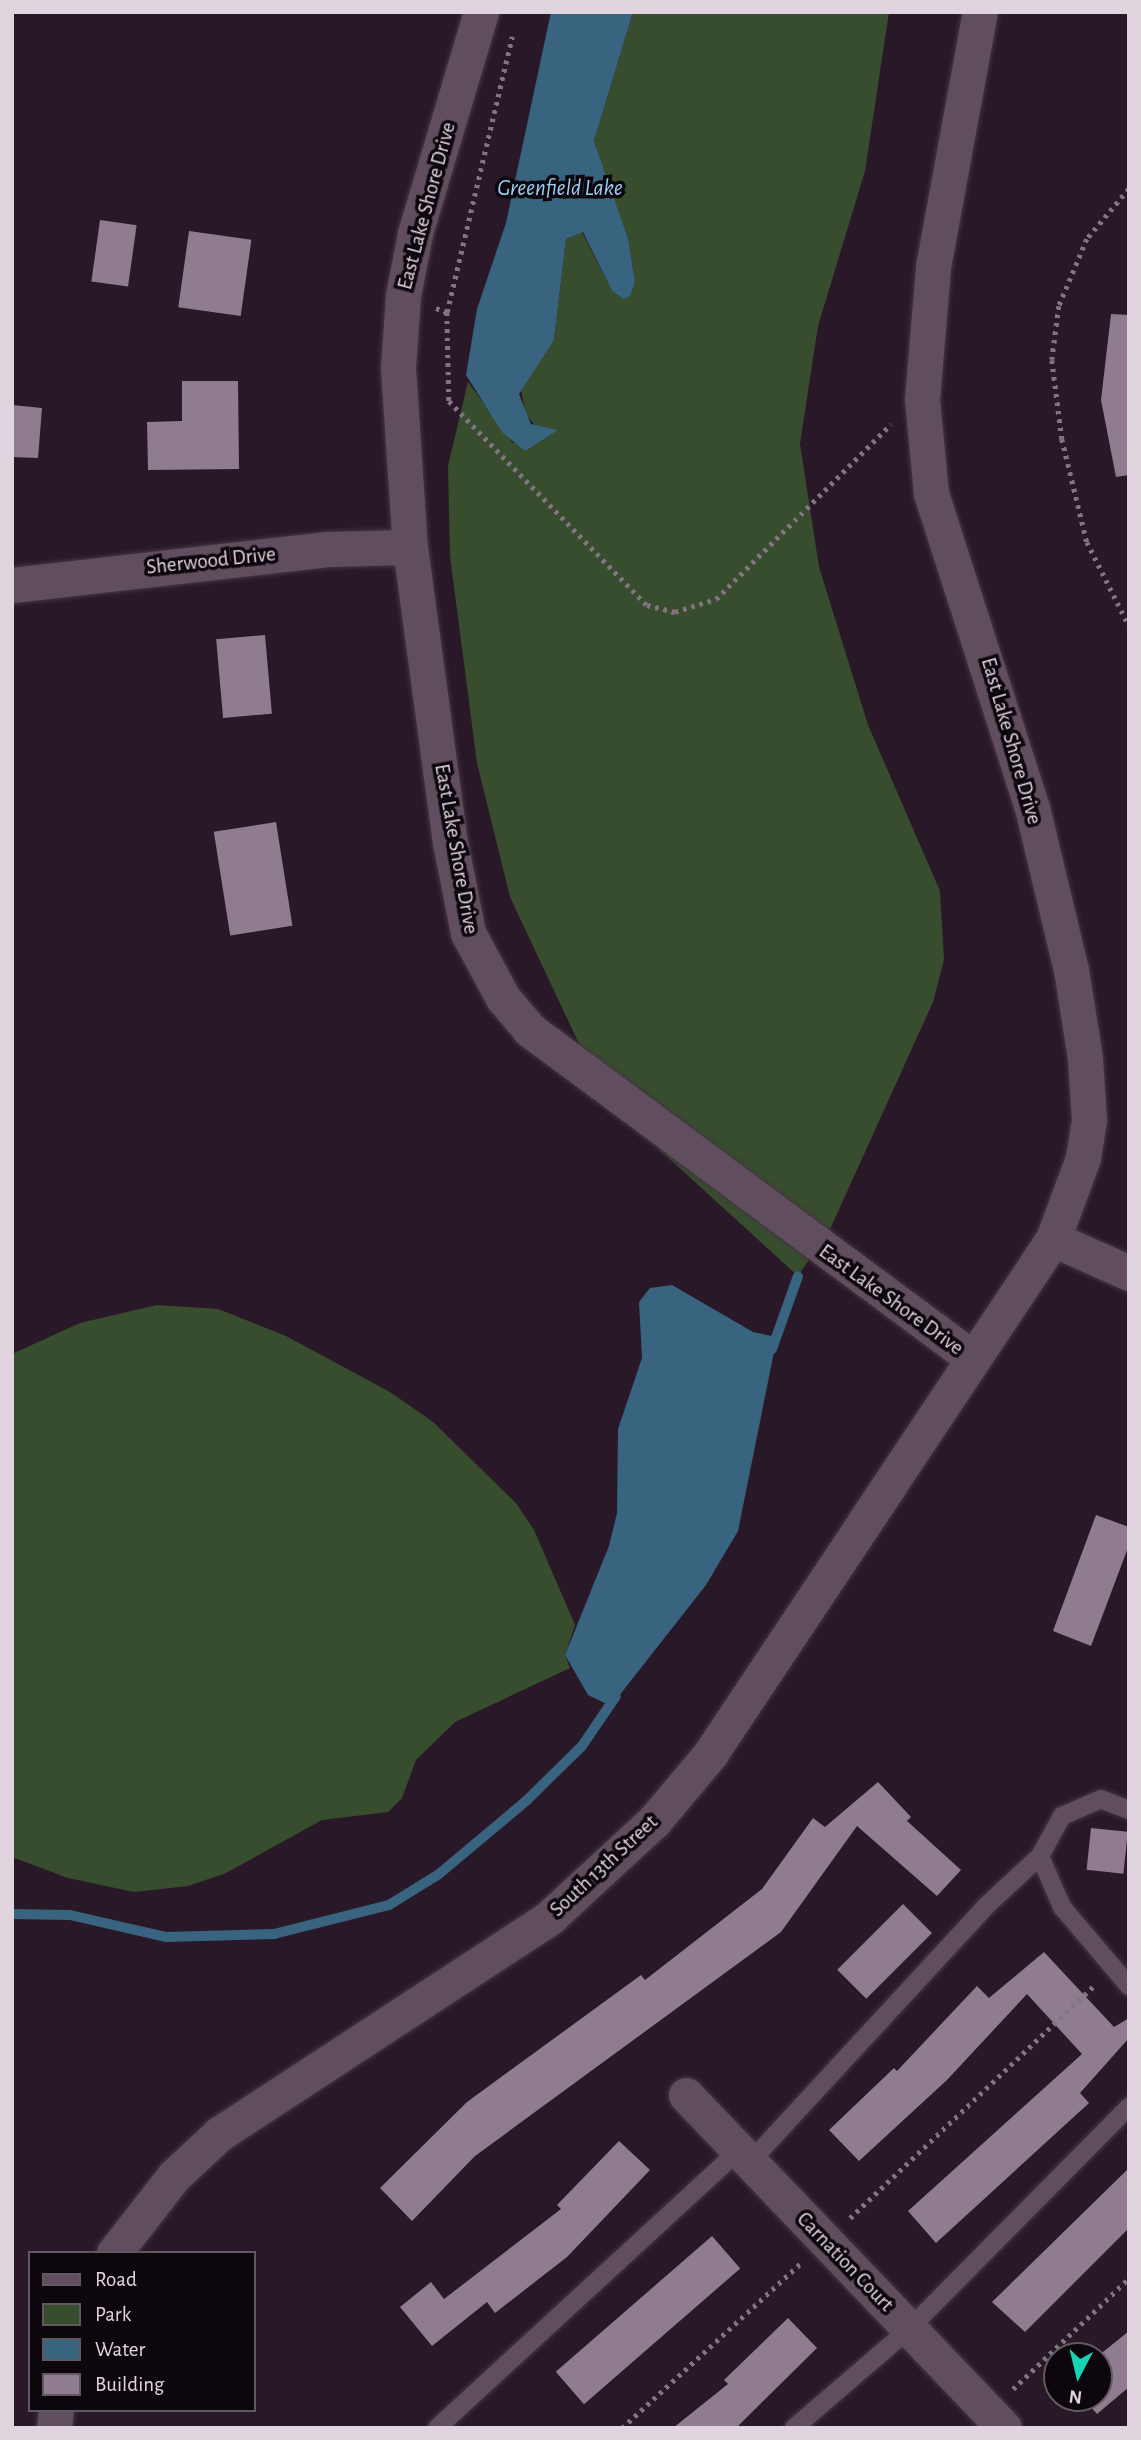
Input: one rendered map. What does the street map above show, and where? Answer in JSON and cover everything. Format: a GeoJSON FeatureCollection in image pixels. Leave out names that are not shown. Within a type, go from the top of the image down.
{"type":"FeatureCollection","features":[{"type":"Feature","properties":{"kind":"street","name":"East Lake Shore Drive"},"geometry":{"type":"LineString","coordinates":[[481,12],[415,234],[402,296],[400,453],[450,842],[468,933],[503,998],[530,1030],[575,1067],[971,1357],[1053,1239],[1083,1158],[1089,1120],[1085,1058],[1071,970],[1032,808],[931,493],[922,399],[933,267],[980,12]]}},
{"type":"Feature","properties":{"kind":"street","name":"Sherwood Drive"},"geometry":{"type":"LineString","coordinates":[[12,586],[328,549],[410,547]]}},
{"type":"Feature","properties":{"kind":"street"},"geometry":{"type":"LineString","coordinates":[[1053,1239],[1129,1273]]}},
{"type":"Feature","properties":{"kind":"street","name":"South 13th Street"},"geometry":{"type":"LineString","coordinates":[[115,2251],[158,2193],[219,2134],[528,1933],[654,1821],[711,1753],[971,1357]]}},
{"type":"Feature","properties":{"kind":"street","name":"Carnation Court"},"geometry":{"type":"LineString","coordinates":[[686,2095],[996,2420]]}},
{"type":"Feature","properties":{"kind":"lane"},"geometry":{"type":"LineString","coordinates":[[437,2428],[744,2156],[986,1906],[1040,1856],[1062,1816],[1101,1799],[1129,1810]]}},
{"type":"Feature","properties":{"kind":"lane"},"geometry":{"type":"LineString","coordinates":[[1040,1856],[1062,1907],[1129,1986]]}},
{"type":"Feature","properties":{"kind":"lane"},"geometry":{"type":"LineString","coordinates":[[794,2428],[909,2329],[1129,2107]]}},
{"type":"Feature","properties":{"kind":"path"},"geometry":{"type":"LineString","coordinates":[[515,26],[447,312],[449,401],[647,605],[675,612],[716,599],[867,443]]}},
{"type":"Feature","properties":{"kind":"path"},"geometry":{"type":"LineString","coordinates":[[1129,189],[1087,239],[1059,306],[1052,360],[1062,439],[1087,542],[1129,626]]}},
{"type":"Feature","properties":{"kind":"path"},"geometry":{"type":"LineString","coordinates":[[402,296],[447,312]]}},
{"type":"Feature","properties":{"kind":"path"},"geometry":{"type":"LineString","coordinates":[[622,2428],[825,2241],[1113,1968]]}},
{"type":"Feature","properties":{"kind":"path"},"geometry":{"type":"LineString","coordinates":[[996,2420],[1129,2278]]}},
{"type":"Feature","properties":{"kind":"green space"},"geometry":{"type":"Polygon","coordinates":[[[633,12],[889,12],[865,171],[818,326],[800,444],[819,567],[868,725],[940,891],[944,960],[933,1002],[831,1227],[798,1276],[661,1151],[618,1102],[581,1048],[510,897],[477,763],[450,556],[448,466],[468,382],[513,443],[536,427],[526,414],[520,385],[554,340],[566,239],[582,232],[612,291],[623,299],[635,282],[628,238],[594,141],[633,12]]]}},
{"type":"Feature","properties":{"kind":"green space"},"geometry":{"type":"Polygon","coordinates":[[[157,1305],[218,1309],[286,1336],[390,1392],[433,1422],[516,1503],[534,1530],[575,1625],[565,1655],[570,1668],[455,1722],[416,1760],[402,1798],[388,1812],[322,1820],[226,1873],[188,1886],[134,1892],[68,1878],[12,1857],[12,1354],[80,1323],[157,1305]]]}},
{"type":"Feature","properties":{"kind":"water","name":"Greenfield Lake"},"geometry":{"type":"Polygon","coordinates":[[[551,12],[633,12],[594,141],[628,238],[635,282],[630,296],[623,299],[612,291],[583,232],[566,239],[554,340],[519,394],[531,424],[558,430],[525,451],[502,432],[466,375],[477,309],[506,223],[551,12]]]}},
{"type":"Feature","properties":{"kind":"water"},"geometry":{"type":"Polygon","coordinates":[[[672,1285],[753,1332],[777,1337],[738,1531],[706,1585],[611,1706],[588,1695],[565,1655],[609,1546],[617,1513],[618,1429],[642,1358],[639,1302],[650,1288],[672,1285]]]}},
{"type":"Feature","properties":{"kind":"building"},"geometry":{"type":"Polygon","coordinates":[[[100,220],[137,225],[128,287],[91,281],[100,220]]]}},
{"type":"Feature","properties":{"kind":"building"},"geometry":{"type":"Polygon","coordinates":[[[189,231],[251,240],[241,316],[178,307],[189,231]]]}},
{"type":"Feature","properties":{"kind":"building"},"geometry":{"type":"Polygon","coordinates":[[[1111,314],[1129,315],[1129,475],[1116,477],[1101,400],[1111,314]]]}},
{"type":"Feature","properties":{"kind":"building"},"geometry":{"type":"Polygon","coordinates":[[[182,381],[238,381],[239,469],[148,470],[147,422],[182,421],[182,381]]]}},
{"type":"Feature","properties":{"kind":"building"},"geometry":{"type":"Polygon","coordinates":[[[12,405],[42,408],[38,458],[12,457],[12,405]]]}},
{"type":"Feature","properties":{"kind":"building"},"geometry":{"type":"Polygon","coordinates":[[[265,635],[272,714],[223,718],[216,639],[265,635]]]}},
{"type":"Feature","properties":{"kind":"building"},"geometry":{"type":"Polygon","coordinates":[[[276,822],[292,926],[230,936],[214,832],[276,822]]]}},
{"type":"Feature","properties":{"kind":"building"},"geometry":{"type":"Polygon","coordinates":[[[1096,1515],[1129,1527],[1129,1545],[1091,1646],[1053,1631],[1096,1515]]]}},
{"type":"Feature","properties":{"kind":"building"},"geometry":{"type":"Polygon","coordinates":[[[878,1782],[911,1817],[907,1821],[961,1870],[937,1896],[857,1826],[781,1932],[475,2156],[412,2221],[380,2188],[467,2102],[641,1975],[645,1980],[762,1889],[813,1818],[825,1827],[878,1782]]]}},
{"type":"Feature","properties":{"kind":"building"},"geometry":{"type":"Polygon","coordinates":[[[1091,1828],[1128,1832],[1123,1874],[1087,1870],[1091,1828]]]}},
{"type":"Feature","properties":{"kind":"building"},"geometry":{"type":"Polygon","coordinates":[[[903,1904],[932,1933],[866,1999],[837,1970],[903,1904]]]}},
{"type":"Feature","properties":{"kind":"building"},"geometry":{"type":"Polygon","coordinates":[[[1044,1952],[1114,2027],[1129,2018],[1129,2038],[1080,2093],[1089,2103],[936,2243],[908,2211],[1082,2054],[1027,1994],[947,2080],[859,2161],[829,2130],[894,2068],[897,2071],[977,1986],[989,1998],[1044,1952]]]}},
{"type":"Feature","properties":{"kind":"building"},"geometry":{"type":"Polygon","coordinates":[[[619,2141],[650,2170],[567,2257],[495,2313],[487,2302],[432,2346],[400,2307],[431,2282],[444,2299],[561,2209],[557,2205],[619,2141]]]}},
{"type":"Feature","properties":{"kind":"building"},"geometry":{"type":"Polygon","coordinates":[[[1129,2168],[1129,2228],[1025,2332],[992,2302],[1129,2168]]]}},
{"type":"Feature","properties":{"kind":"building"},"geometry":{"type":"Polygon","coordinates":[[[712,2236],[740,2268],[584,2404],[556,2372],[712,2236]]]}},
{"type":"Feature","properties":{"kind":"building"},"geometry":{"type":"Polygon","coordinates":[[[788,2318],[817,2348],[736,2428],[673,2428],[728,2384],[724,2380],[788,2318]]]}},
{"type":"Feature","properties":{"kind":"building"},"geometry":{"type":"Polygon","coordinates":[[[1129,2331],[1129,2387],[1113,2400],[1113,2344],[1129,2331]]]}},
{"type":"Feature","properties":{"kind":"waterway"},"geometry":{"type":"LineString","coordinates":[[772,1349],[798,1276]]}},
{"type":"Feature","properties":{"kind":"waterway"},"geometry":{"type":"LineString","coordinates":[[12,1914],[70,1915],[166,1937],[274,1934],[389,1905],[439,1874],[526,1801],[582,1746],[616,1696]]}}]}
